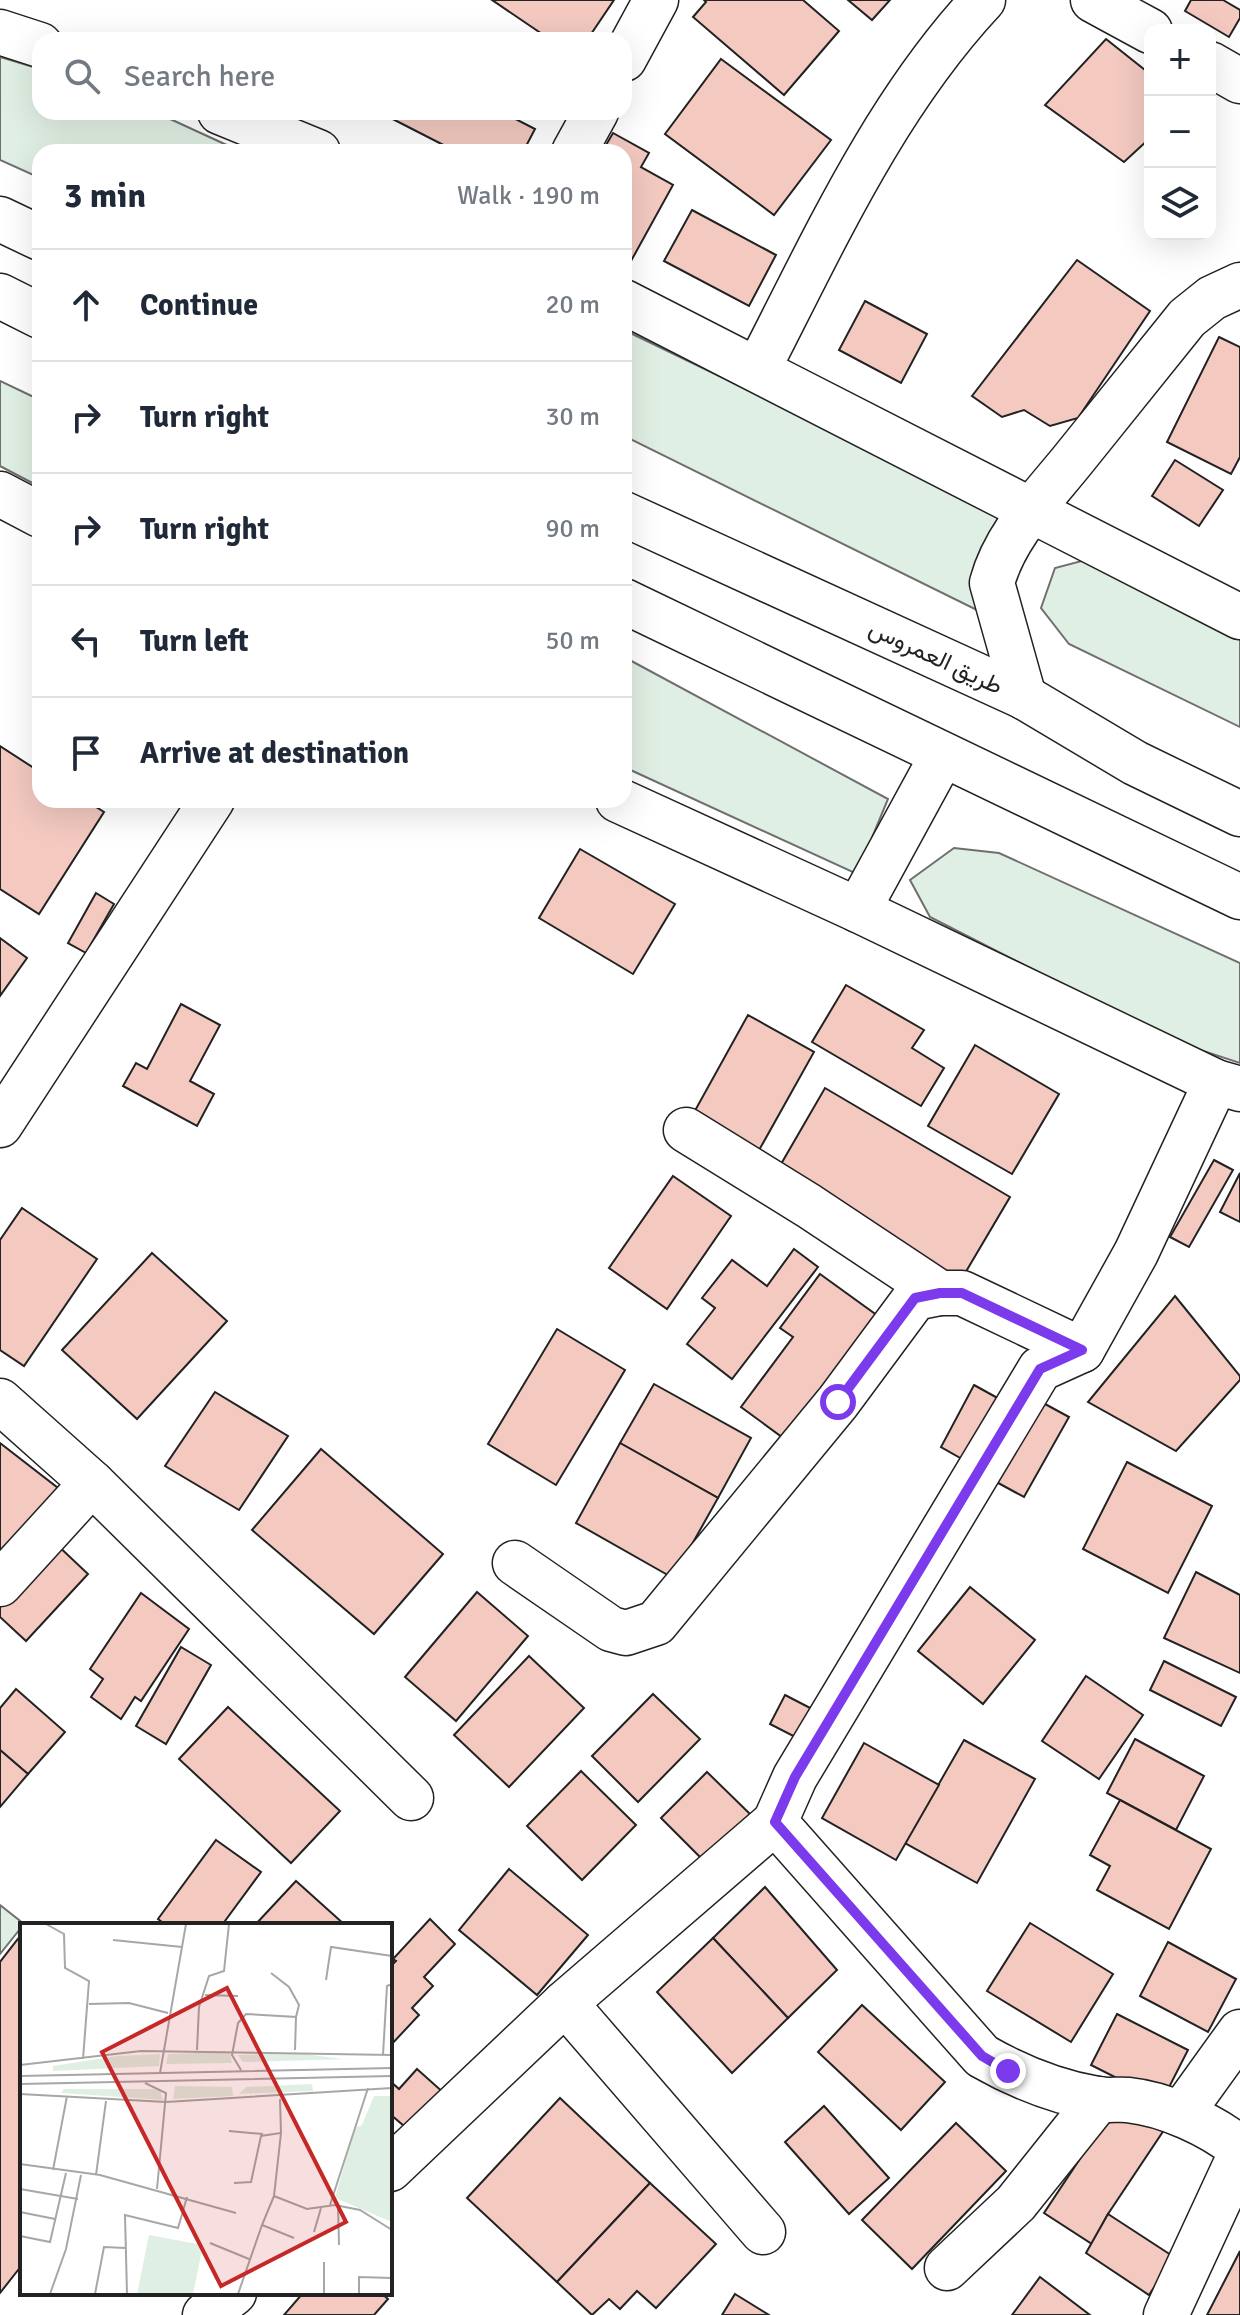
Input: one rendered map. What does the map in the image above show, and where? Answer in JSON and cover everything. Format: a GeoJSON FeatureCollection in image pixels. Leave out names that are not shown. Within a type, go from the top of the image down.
{"type":"FeatureCollection","features":[{"type":"Feature","properties":{"kind":"street"},"geometry":{"type":"LineString","coordinates":[[632,44],[656,0]]}},
{"type":"Feature","properties":{"kind":"street"},"geometry":{"type":"LineString","coordinates":[[758,369],[868,156],[950,36],[983,0]]}},
{"type":"Feature","properties":{"kind":"street"},"geometry":{"type":"LineString","coordinates":[[1093,0],[1144,28]]}},
{"type":"Feature","properties":{"kind":"street"},"geometry":{"type":"LineString","coordinates":[[0,32],[32,42]]}},
{"type":"Feature","properties":{"kind":"street"},"geometry":{"type":"LineString","coordinates":[[1216,67],[1240,81]]}},
{"type":"Feature","properties":{"kind":"street"},"geometry":{"type":"LineString","coordinates":[[240,120],[298,144]]}},
{"type":"Feature","properties":{"kind":"street"},"geometry":{"type":"LineString","coordinates":[[578,144],[592,120]]}},
{"type":"Feature","properties":{"kind":"street"},"geometry":{"type":"LineString","coordinates":[[0,219],[32,234]]}},
{"type":"Feature","properties":{"kind":"street"},"geometry":{"type":"LineString","coordinates":[[1024,697],[992,583],[1007,546],[1187,318],[1212,298],[1240,285]]}},
{"type":"Feature","properties":{"kind":"street"},"geometry":{"type":"LineString","coordinates":[[0,296],[32,312]]}},
{"type":"Feature","properties":{"kind":"street"},"geometry":{"type":"LineString","coordinates":[[632,306],[1240,617]]}},
{"type":"Feature","properties":{"kind":"street"},"geometry":{"type":"LineString","coordinates":[[0,494],[32,511]]}},
{"type":"Feature","properties":{"kind":"street","name":"طريق العمروس"},"geometry":{"type":"LineString","coordinates":[[632,518],[1024,697],[1135,763],[1240,814]]}},
{"type":"Feature","properties":{"kind":"street"},"geometry":{"type":"LineString","coordinates":[[632,605],[1240,897]]}},
{"type":"Feature","properties":{"kind":"street"},"geometry":{"type":"LineString","coordinates":[[858,910],[942,756]]}},
{"type":"Feature","properties":{"kind":"street"},"geometry":{"type":"LineString","coordinates":[[392,2167],[565,2003],[775,1822],[795,1777],[1040,1369],[1082,1350],[1228,1086],[632,806]]}},
{"type":"Feature","properties":{"kind":"street"},"geometry":{"type":"LineString","coordinates":[[0,1125],[207,808]]}},
{"type":"Feature","properties":{"kind":"street"},"geometry":{"type":"LineString","coordinates":[[686,1130],[809,1206],[940,1293]]}},
{"type":"Feature","properties":{"kind":"street"},"geometry":{"type":"LineString","coordinates":[[515,1563],[611,1629],[626,1633],[656,1623],[838,1402],[915,1298],[962,1293],[1082,1350]]}},
{"type":"Feature","properties":{"kind":"street"},"geometry":{"type":"LineString","coordinates":[[0,1401],[92,1483],[411,1798]]}},
{"type":"Feature","properties":{"kind":"street"},"geometry":{"type":"LineString","coordinates":[[0,1584],[92,1483]]}},
{"type":"Feature","properties":{"kind":"street"},"geometry":{"type":"LineString","coordinates":[[775,1822],[982,2056],[1008,2071],[1035,2081],[1099,2099],[1130,2100],[1181,2114],[1222,2133],[1240,2148]]}},
{"type":"Feature","properties":{"kind":"street"},"geometry":{"type":"LineString","coordinates":[[565,2003],[763,2232]]}},
{"type":"Feature","properties":{"kind":"street"},"geometry":{"type":"LineString","coordinates":[[1181,2114],[1240,2032]]}},
{"type":"Feature","properties":{"kind":"street"},"geometry":{"type":"LineString","coordinates":[[947,2268],[1016,2203],[1099,2099]]}},
{"type":"Feature","properties":{"kind":"street"},"geometry":{"type":"LineString","coordinates":[[1166,2315],[1240,2155]]}},
{"type":"Feature","properties":{"kind":"street"},"geometry":{"type":"LineString","coordinates":[[205,2315],[231,2295]]}},
{"type":"Feature","properties":{"kind":"green space"},"geometry":{"type":"Polygon","coordinates":[[[0,57],[32,67],[32,120],[172,120],[225,144],[32,144],[32,174],[0,160],[0,57]]]}},
{"type":"Feature","properties":{"kind":"green space"},"geometry":{"type":"Polygon","coordinates":[[[632,334],[1007,515],[983,613],[632,440],[632,334]]]}},
{"type":"Feature","properties":{"kind":"green space"},"geometry":{"type":"Polygon","coordinates":[[[0,381],[32,396],[32,483],[0,466],[0,381]]]}},
{"type":"Feature","properties":{"kind":"green space"},"geometry":{"type":"Polygon","coordinates":[[[1089,559],[1240,637],[1240,727],[1069,644],[1041,608],[1055,568],[1089,559]]]}},
{"type":"Feature","properties":{"kind":"green space"},"geometry":{"type":"Polygon","coordinates":[[[632,661],[888,799],[857,874],[632,771],[632,661]]]}},
{"type":"Feature","properties":{"kind":"green space"},"geometry":{"type":"Polygon","coordinates":[[[954,848],[999,853],[1240,963],[1240,1063],[1173,1041],[930,917],[910,880],[954,848]]]}},
{"type":"Feature","properties":{"kind":"green space"},"geometry":{"type":"Polygon","coordinates":[[[0,1905],[23,1923],[0,1954],[0,1905]]]}},
{"type":"Feature","properties":{"kind":"building"},"geometry":{"type":"Polygon","coordinates":[[[492,0],[614,0],[592,32],[539,32],[492,0]]]}},
{"type":"Feature","properties":{"kind":"building"},"geometry":{"type":"Polygon","coordinates":[[[704,0],[803,0],[839,31],[784,95],[693,17],[706,2],[704,0]]]}},
{"type":"Feature","properties":{"kind":"building"},"geometry":{"type":"Polygon","coordinates":[[[848,0],[890,0],[872,20],[848,0]]]}},
{"type":"Feature","properties":{"kind":"building"},"geometry":{"type":"Polygon","coordinates":[[[1191,0],[1223,0],[1240,10],[1240,18],[1229,37],[1216,29],[1216,24],[1207,24],[1185,11],[1191,0]]]}},
{"type":"Feature","properties":{"kind":"building"},"geometry":{"type":"Polygon","coordinates":[[[1106,39],[1144,69],[1144,144],[1124,162],[1045,105],[1106,39]]]}},
{"type":"Feature","properties":{"kind":"building"},"geometry":{"type":"Polygon","coordinates":[[[721,59],[831,140],[774,215],[665,134],[721,59]]]}},
{"type":"Feature","properties":{"kind":"building"},"geometry":{"type":"Polygon","coordinates":[[[395,120],[518,120],[535,129],[527,144],[441,144],[395,120]]]}},
{"type":"Feature","properties":{"kind":"building"},"geometry":{"type":"Polygon","coordinates":[[[613,133],[649,153],[641,167],[673,185],[632,259],[632,144],[607,144],[613,133]]]}},
{"type":"Feature","properties":{"kind":"building"},"geometry":{"type":"Polygon","coordinates":[[[692,210],[776,255],[749,306],[664,261],[692,210]]]}},
{"type":"Feature","properties":{"kind":"building"},"geometry":{"type":"Polygon","coordinates":[[[1077,260],[1150,311],[1078,418],[1050,426],[1024,410],[1002,417],[972,396],[1077,260]]]}},
{"type":"Feature","properties":{"kind":"building"},"geometry":{"type":"Polygon","coordinates":[[[865,301],[927,334],[901,383],[839,350],[865,301]]]}},
{"type":"Feature","properties":{"kind":"building"},"geometry":{"type":"Polygon","coordinates":[[[1219,337],[1240,347],[1240,457],[1231,474],[1167,442],[1219,337]]]}},
{"type":"Feature","properties":{"kind":"building"},"geometry":{"type":"Polygon","coordinates":[[[1175,460],[1223,490],[1199,526],[1152,496],[1175,460]]]}},
{"type":"Feature","properties":{"kind":"building"},"geometry":{"type":"Polygon","coordinates":[[[0,746],[32,767],[32,808],[98,808],[104,812],[39,914],[0,889],[0,746]]]}},
{"type":"Feature","properties":{"kind":"building"},"geometry":{"type":"Polygon","coordinates":[[[580,849],[675,904],[633,974],[539,918],[580,849]]]}},
{"type":"Feature","properties":{"kind":"building"},"geometry":{"type":"Polygon","coordinates":[[[96,893],[114,904],[86,953],[68,943],[96,893]]]}},
{"type":"Feature","properties":{"kind":"building"},"geometry":{"type":"Polygon","coordinates":[[[0,938],[27,958],[0,996],[0,938]]]}},
{"type":"Feature","properties":{"kind":"building"},"geometry":{"type":"Polygon","coordinates":[[[846,985],[924,1030],[912,1048],[944,1068],[921,1106],[812,1042],[846,985]]]}},
{"type":"Feature","properties":{"kind":"building"},"geometry":{"type":"Polygon","coordinates":[[[181,1004],[220,1025],[190,1081],[214,1094],[197,1126],[123,1086],[136,1063],[147,1069],[181,1004]]]}},
{"type":"Feature","properties":{"kind":"building"},"geometry":{"type":"Polygon","coordinates":[[[748,1015],[814,1052],[758,1152],[692,1116],[748,1015]]]}},
{"type":"Feature","properties":{"kind":"building"},"geometry":{"type":"Polygon","coordinates":[[[975,1045],[1059,1094],[1012,1174],[928,1126],[975,1045]]]}},
{"type":"Feature","properties":{"kind":"building"},"geometry":{"type":"Polygon","coordinates":[[[825,1088],[1010,1197],[961,1280],[777,1171],[825,1088]]]}},
{"type":"Feature","properties":{"kind":"building"},"geometry":{"type":"Polygon","coordinates":[[[1214,1160],[1233,1170],[1189,1247],[1170,1237],[1214,1160]]]}},
{"type":"Feature","properties":{"kind":"building"},"geometry":{"type":"Polygon","coordinates":[[[1240,1173],[1240,1222],[1220,1212],[1240,1173]]]}},
{"type":"Feature","properties":{"kind":"building"},"geometry":{"type":"Polygon","coordinates":[[[673,1176],[731,1216],[667,1309],[609,1268],[673,1176]]]}},
{"type":"Feature","properties":{"kind":"building"},"geometry":{"type":"Polygon","coordinates":[[[22,1208],[97,1259],[24,1366],[0,1350],[0,1240],[22,1208]]]}},
{"type":"Feature","properties":{"kind":"building"},"geometry":{"type":"Polygon","coordinates":[[[794,1249],[818,1267],[732,1379],[687,1344],[715,1308],[702,1298],[732,1260],[767,1286],[794,1249]]]}},
{"type":"Feature","properties":{"kind":"building"},"geometry":{"type":"Polygon","coordinates":[[[152,1253],[227,1321],[137,1419],[62,1350],[152,1253]]]}},
{"type":"Feature","properties":{"kind":"building"},"geometry":{"type":"Polygon","coordinates":[[[820,1274],[878,1316],[786,1440],[741,1407],[793,1337],[780,1328],[820,1274]]]}},
{"type":"Feature","properties":{"kind":"building"},"geometry":{"type":"Polygon","coordinates":[[[1175,1296],[1240,1376],[1240,1380],[1176,1451],[1088,1402],[1175,1296]]]}},
{"type":"Feature","properties":{"kind":"building"},"geometry":{"type":"Polygon","coordinates":[[[557,1329],[625,1370],[556,1485],[488,1444],[557,1329]]]}},
{"type":"Feature","properties":{"kind":"building"},"geometry":{"type":"Polygon","coordinates":[[[654,1384],[751,1438],[718,1498],[620,1443],[654,1384]]]}},
{"type":"Feature","properties":{"kind":"building"},"geometry":{"type":"Polygon","coordinates":[[[974,1385],[1003,1401],[969,1463],[941,1447],[974,1385]]]}},
{"type":"Feature","properties":{"kind":"building"},"geometry":{"type":"Polygon","coordinates":[[[215,1392],[288,1436],[239,1510],[165,1466],[215,1392]]]}},
{"type":"Feature","properties":{"kind":"building"},"geometry":{"type":"Polygon","coordinates":[[[1034,1398],[1069,1417],[1024,1497],[989,1478],[1034,1398]]]}},
{"type":"Feature","properties":{"kind":"building"},"geometry":{"type":"Polygon","coordinates":[[[0,1443],[58,1488],[0,1563],[0,1443]]]}},
{"type":"Feature","properties":{"kind":"building"},"geometry":{"type":"Polygon","coordinates":[[[620,1443],[718,1498],[673,1578],[576,1523],[620,1443]]]}},
{"type":"Feature","properties":{"kind":"building"},"geometry":{"type":"Polygon","coordinates":[[[321,1449],[443,1554],[374,1634],[252,1530],[321,1449]]]}},
{"type":"Feature","properties":{"kind":"building"},"geometry":{"type":"Polygon","coordinates":[[[1127,1462],[1212,1506],[1168,1593],[1083,1549],[1127,1462]]]}},
{"type":"Feature","properties":{"kind":"building"},"geometry":{"type":"Polygon","coordinates":[[[53,1541],[88,1574],[26,1641],[0,1617],[0,1599],[53,1541]]]}},
{"type":"Feature","properties":{"kind":"building"},"geometry":{"type":"Polygon","coordinates":[[[1196,1572],[1240,1595],[1240,1673],[1164,1638],[1196,1572]]]}},
{"type":"Feature","properties":{"kind":"building"},"geometry":{"type":"Polygon","coordinates":[[[970,1587],[1035,1640],[983,1704],[918,1651],[970,1587]]]}},
{"type":"Feature","properties":{"kind":"building"},"geometry":{"type":"Polygon","coordinates":[[[477,1592],[528,1636],[456,1721],[405,1677],[477,1592]]]}},
{"type":"Feature","properties":{"kind":"building"},"geometry":{"type":"Polygon","coordinates":[[[141,1593],[189,1629],[141,1701],[135,1697],[121,1719],[91,1697],[103,1679],[90,1669],[141,1593]]]}},
{"type":"Feature","properties":{"kind":"building"},"geometry":{"type":"Polygon","coordinates":[[[181,1647],[211,1665],[166,1744],[136,1726],[181,1647]]]}},
{"type":"Feature","properties":{"kind":"building"},"geometry":{"type":"Polygon","coordinates":[[[529,1656],[584,1708],[509,1787],[454,1735],[529,1656]]]}},
{"type":"Feature","properties":{"kind":"building"},"geometry":{"type":"Polygon","coordinates":[[[1164,1661],[1236,1697],[1221,1726],[1150,1690],[1164,1661]]]}},
{"type":"Feature","properties":{"kind":"building"},"geometry":{"type":"Polygon","coordinates":[[[1086,1676],[1143,1715],[1099,1779],[1042,1741],[1086,1676]]]}},
{"type":"Feature","properties":{"kind":"building"},"geometry":{"type":"Polygon","coordinates":[[[16,1689],[65,1732],[28,1774],[0,1750],[0,1708],[16,1689]]]}},
{"type":"Feature","properties":{"kind":"building"},"geometry":{"type":"Polygon","coordinates":[[[653,1694],[700,1739],[638,1802],[592,1756],[653,1694]]]}},
{"type":"Feature","properties":{"kind":"building"},"geometry":{"type":"Polygon","coordinates":[[[785,1695],[816,1711],[801,1740],[770,1724],[785,1695]]]}},
{"type":"Feature","properties":{"kind":"building"},"geometry":{"type":"Polygon","coordinates":[[[228,1707],[340,1811],[291,1863],[179,1759],[228,1707]]]}},
{"type":"Feature","properties":{"kind":"building"},"geometry":{"type":"Polygon","coordinates":[[[1135,1739],[1204,1776],[1176,1830],[1107,1793],[1135,1739]]]}},
{"type":"Feature","properties":{"kind":"building"},"geometry":{"type":"Polygon","coordinates":[[[964,1740],[1035,1779],[977,1883],[905,1843],[964,1740]]]}},
{"type":"Feature","properties":{"kind":"building"},"geometry":{"type":"Polygon","coordinates":[[[864,1743],[939,1785],[896,1860],[822,1818],[864,1743]]]}},
{"type":"Feature","properties":{"kind":"building"},"geometry":{"type":"Polygon","coordinates":[[[0,1750],[28,1774],[0,1807],[0,1750]]]}},
{"type":"Feature","properties":{"kind":"building"},"geometry":{"type":"Polygon","coordinates":[[[581,1771],[636,1825],[582,1880],[527,1826],[581,1771]]]}},
{"type":"Feature","properties":{"kind":"building"},"geometry":{"type":"Polygon","coordinates":[[[707,1772],[750,1814],[704,1861],[661,1818],[707,1772]]]}},
{"type":"Feature","properties":{"kind":"building"},"geometry":{"type":"Polygon","coordinates":[[[1120,1800],[1211,1849],[1169,1929],[1097,1890],[1110,1866],[1090,1855],[1120,1800]]]}},
{"type":"Feature","properties":{"kind":"building"},"geometry":{"type":"Polygon","coordinates":[[[216,1840],[261,1872],[223,1923],[163,1923],[158,1919],[216,1840]]]}},
{"type":"Feature","properties":{"kind":"building"},"geometry":{"type":"Polygon","coordinates":[[[509,1869],[588,1935],[537,1995],[459,1930],[509,1869]]]}},
{"type":"Feature","properties":{"kind":"building"},"geometry":{"type":"Polygon","coordinates":[[[296,1881],[343,1923],[257,1923],[296,1881]]]}},
{"type":"Feature","properties":{"kind":"building"},"geometry":{"type":"Polygon","coordinates":[[[765,1887],[837,1970],[788,2018],[713,1938],[765,1887]]]}},
{"type":"Feature","properties":{"kind":"building"},"geometry":{"type":"Polygon","coordinates":[[[430,1919],[455,1944],[424,1977],[433,1986],[412,2008],[419,2015],[392,2044],[392,1965],[396,1961],[393,1959],[430,1919]]]}},
{"type":"Feature","properties":{"kind":"building"},"geometry":{"type":"Polygon","coordinates":[[[1030,1923],[1113,1974],[1071,2042],[987,1991],[1030,1923]]]}},
{"type":"Feature","properties":{"kind":"building"},"geometry":{"type":"Polygon","coordinates":[[[20,1936],[20,2268],[0,2293],[0,1962],[20,1936]]]}},
{"type":"Feature","properties":{"kind":"building"},"geometry":{"type":"Polygon","coordinates":[[[713,1938],[788,2018],[732,2073],[657,1992],[713,1938]]]}},
{"type":"Feature","properties":{"kind":"building"},"geometry":{"type":"Polygon","coordinates":[[[1168,1942],[1236,1979],[1208,2032],[1140,1996],[1168,1942]]]}},
{"type":"Feature","properties":{"kind":"building"},"geometry":{"type":"Polygon","coordinates":[[[862,2005],[945,2082],[901,2130],[818,2052],[862,2005]]]}},
{"type":"Feature","properties":{"kind":"building"},"geometry":{"type":"Polygon","coordinates":[[[1117,2014],[1188,2050],[1162,2101],[1091,2065],[1117,2014]]]}},
{"type":"Feature","properties":{"kind":"building"},"geometry":{"type":"Polygon","coordinates":[[[417,2069],[445,2094],[411,2132],[392,2116],[392,2083],[399,2089],[417,2069]]]}},
{"type":"Feature","properties":{"kind":"building"},"geometry":{"type":"Polygon","coordinates":[[[560,2098],[650,2183],[557,2282],[467,2198],[560,2098]]]}},
{"type":"Feature","properties":{"kind":"building"},"geometry":{"type":"Polygon","coordinates":[[[1119,2100],[1164,2130],[1108,2214],[1092,2244],[1044,2213],[1119,2100]]]}},
{"type":"Feature","properties":{"kind":"building"},"geometry":{"type":"Polygon","coordinates":[[[824,2106],[889,2178],[849,2214],[785,2142],[824,2106]]]}},
{"type":"Feature","properties":{"kind":"building"},"geometry":{"type":"Polygon","coordinates":[[[956,2123],[1006,2171],[912,2269],[862,2220],[956,2123]]]}},
{"type":"Feature","properties":{"kind":"building"},"geometry":{"type":"Polygon","coordinates":[[[650,2183],[716,2244],[656,2308],[637,2291],[620,2309],[609,2299],[592,2315],[557,2282],[650,2183]]]}},
{"type":"Feature","properties":{"kind":"building"},"geometry":{"type":"Polygon","coordinates":[[[1108,2214],[1174,2257],[1149,2295],[1086,2253],[1108,2214]]]}},
{"type":"Feature","properties":{"kind":"building"},"geometry":{"type":"Polygon","coordinates":[[[1240,2251],[1240,2315],[1207,2315],[1240,2251]]]}},
{"type":"Feature","properties":{"kind":"building"},"geometry":{"type":"Polygon","coordinates":[[[1040,2277],[1090,2315],[1012,2315],[1040,2277]]]}},
{"type":"Feature","properties":{"kind":"building"},"geometry":{"type":"Polygon","coordinates":[[[735,2294],[769,2315],[722,2315],[735,2294]]]}},
{"type":"Feature","properties":{"kind":"building"},"geometry":{"type":"Polygon","coordinates":[[[301,2295],[383,2295],[388,2299],[374,2315],[284,2315],[301,2295]]]}},
{"type":"Feature","properties":{"kind":"route"},"geometry":{"type":"LineString","coordinates":[[838,1402],[915,1298],[962,1293],[1082,1350],[1040,1369],[795,1777],[775,1822],[982,2056],[1008,2071]]}}]}
